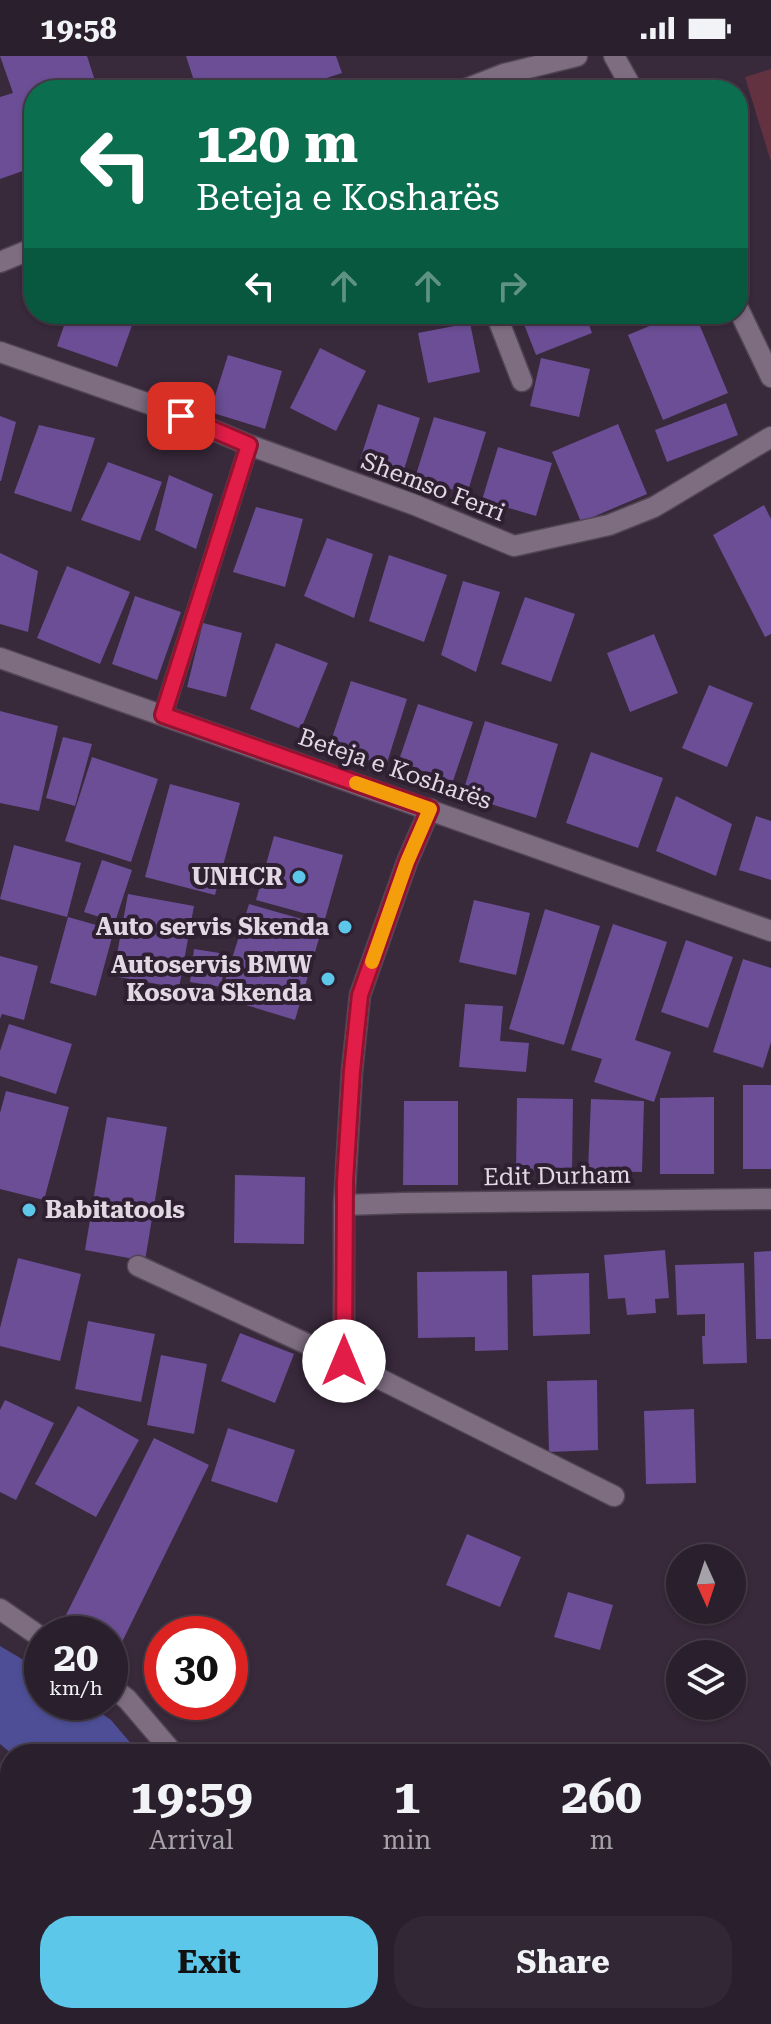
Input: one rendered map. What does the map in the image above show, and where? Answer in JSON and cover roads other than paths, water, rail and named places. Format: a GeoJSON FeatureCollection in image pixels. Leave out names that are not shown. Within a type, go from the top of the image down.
{"type":"FeatureCollection","features":[{"type":"Feature","properties":{"kind":"street"},"geometry":{"type":"LineString","coordinates":[[489,80],[577,56]]}},
{"type":"Feature","properties":{"kind":"street"},"geometry":{"type":"LineString","coordinates":[[614,56],[627,80]]}},
{"type":"Feature","properties":{"kind":"street"},"geometry":{"type":"LineString","coordinates":[[0,262],[24,252]]}},
{"type":"Feature","properties":{"kind":"street"},"geometry":{"type":"LineString","coordinates":[[500,324],[522,381]]}},
{"type":"Feature","properties":{"kind":"street"},"geometry":{"type":"LineString","coordinates":[[746,324],[771,377]]}},
{"type":"Feature","properties":{"kind":"street","name":"Shemso Ferri"},"geometry":{"type":"LineString","coordinates":[[0,352],[158,407],[514,546],[609,525],[654,507],[771,437]]}},
{"type":"Feature","properties":{"kind":"street","name":"Beteja e Kosharës"},"geometry":{"type":"LineString","coordinates":[[0,658],[771,931]]}},
{"type":"Feature","properties":{"kind":"street"},"geometry":{"type":"LineString","coordinates":[[344,1361],[344,1205],[360,995],[407,862],[430,809]]}},
{"type":"Feature","properties":{"kind":"street","name":"Edit Durham"},"geometry":{"type":"LineString","coordinates":[[344,1205],[771,1199]]}},
{"type":"Feature","properties":{"kind":"street"},"geometry":{"type":"LineString","coordinates":[[138,1266],[344,1361],[614,1496]]}},
{"type":"Feature","properties":{"kind":"street"},"geometry":{"type":"LineString","coordinates":[[0,1609],[24,1626]]}},
{"type":"Feature","properties":{"kind":"street"},"geometry":{"type":"LineString","coordinates":[[128,1700],[165,1744]]}},
{"type":"Feature","properties":{"kind":"lane"},"geometry":{"type":"LineString","coordinates":[[163,715],[249,445]]}},
{"type":"Feature","properties":{"kind":"place","name":"UNHCR"},"geometry":{"type":"Point","coordinates":[299,877]}},
{"type":"Feature","properties":{"kind":"place","name":"Auto servis Skenda"},"geometry":{"type":"Point","coordinates":[345,927]}},
{"type":"Feature","properties":{"kind":"place","name":"Autoservis BMW Kosova Skenda"},"geometry":{"type":"Point","coordinates":[328,979]}},
{"type":"Feature","properties":{"kind":"place","name":"Babitatools"},"geometry":{"type":"Point","coordinates":[29,1210]}}]}
